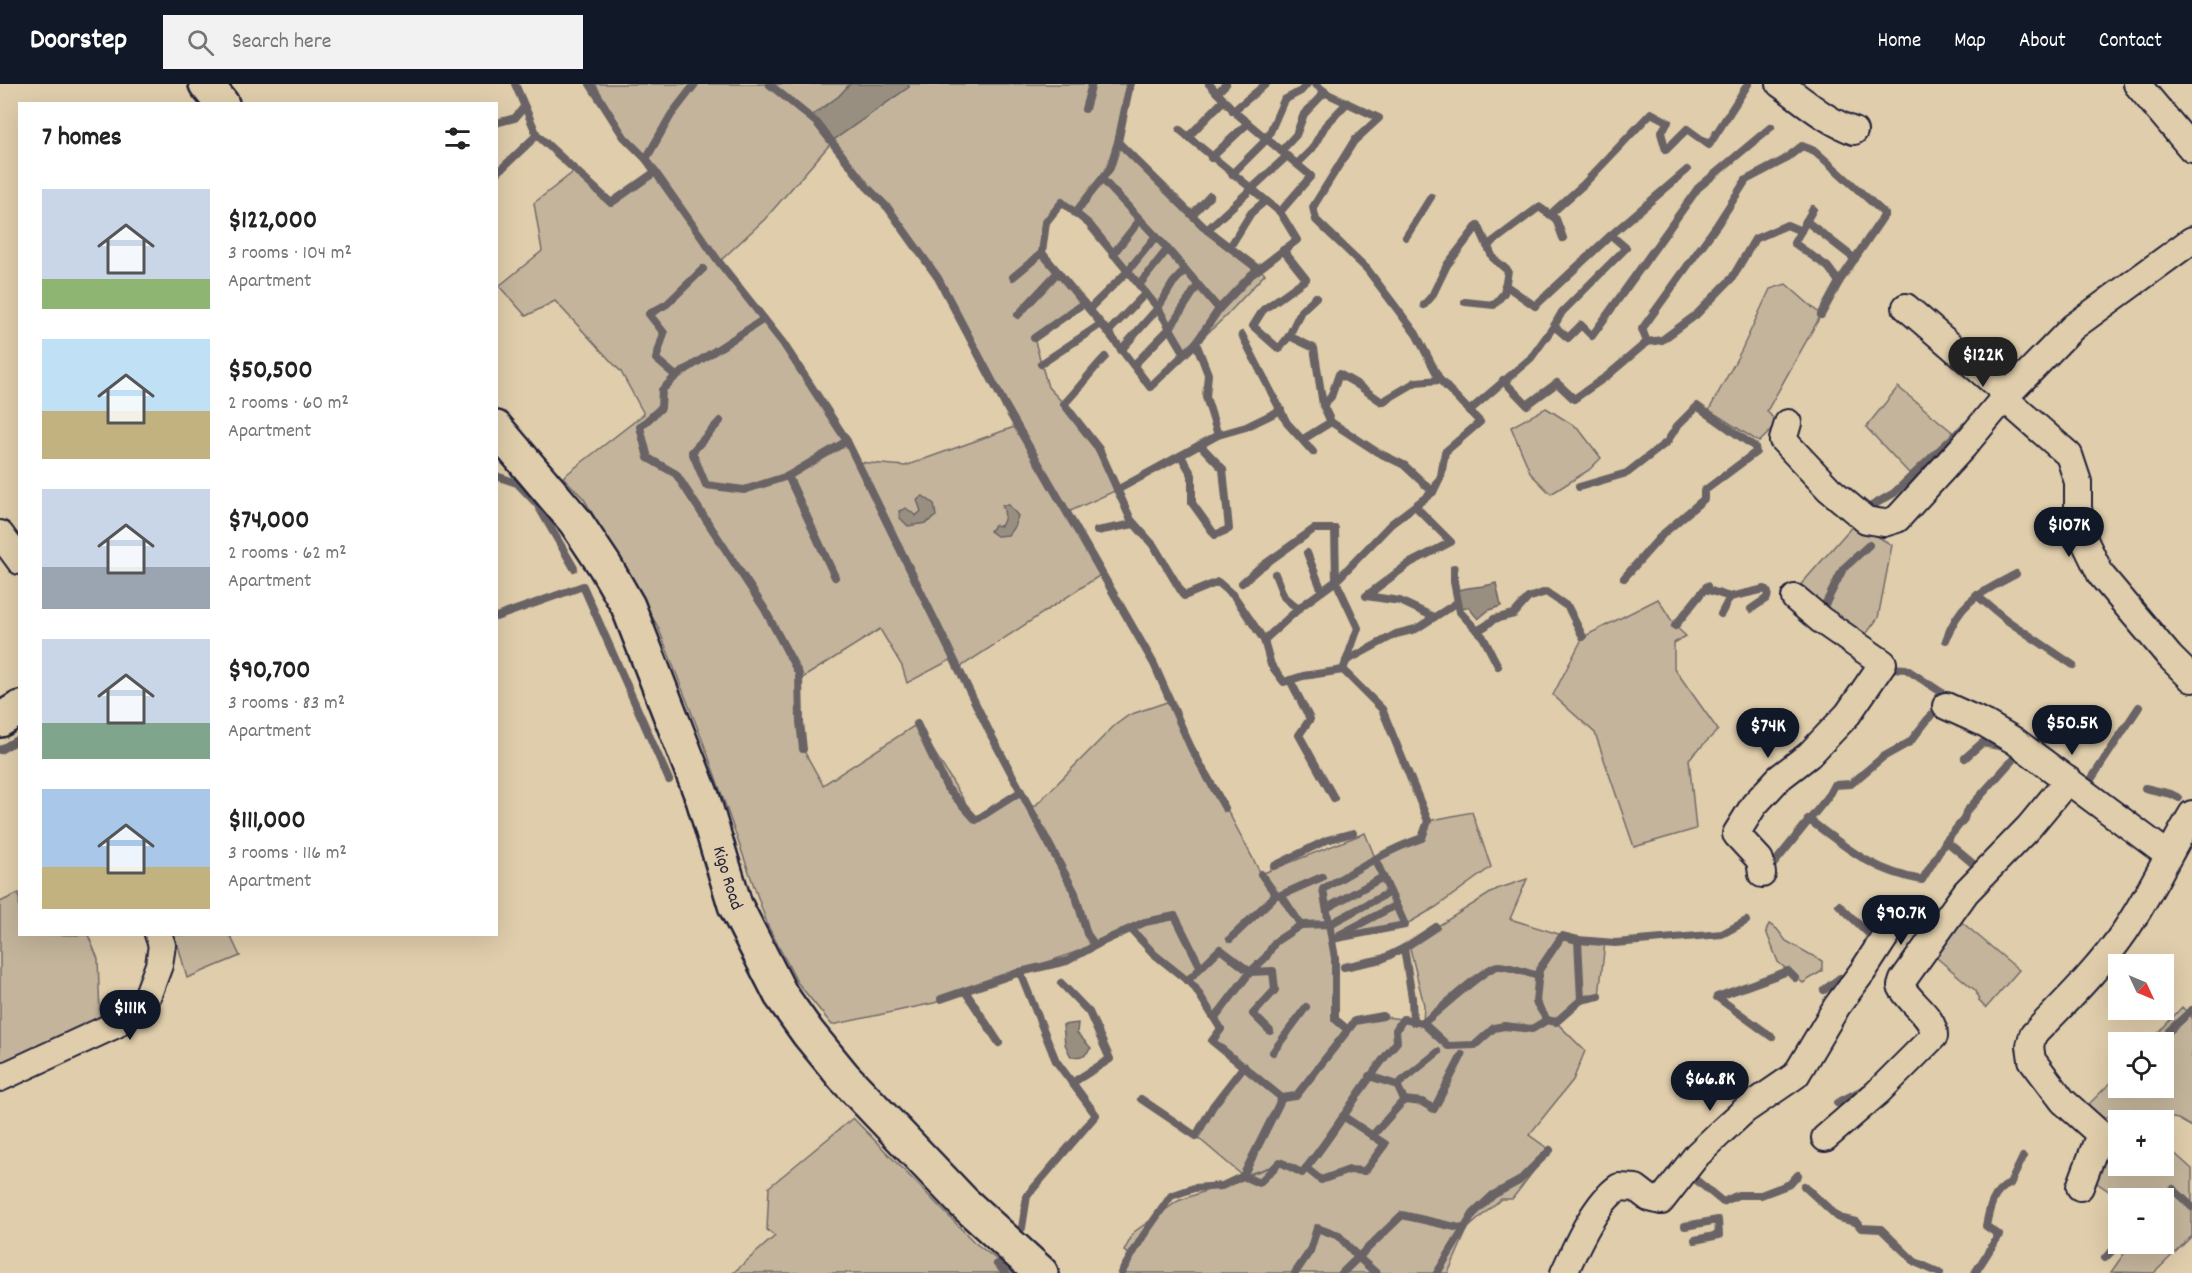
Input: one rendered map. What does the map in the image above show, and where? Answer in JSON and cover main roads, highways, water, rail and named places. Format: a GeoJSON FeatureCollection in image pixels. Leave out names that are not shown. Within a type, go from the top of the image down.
{"type":"FeatureCollection","features":[{"type":"Feature","properties":{"kind":"waterway"},"geometry":{"type":"LineString","coordinates":[[515,84],[537,135],[611,203],[655,172]]}},
{"type":"Feature","properties":{"kind":"waterway"},"geometry":{"type":"LineString","coordinates":[[590,84],[624,137],[646,159],[719,262],[783,343],[847,441],[991,735],[1075,893],[1087,934],[1095,945],[1145,922],[1175,916],[1200,966]]}},
{"type":"Feature","properties":{"kind":"waterway"},"geometry":{"type":"LineString","coordinates":[[646,159],[671,115],[695,84]]}},
{"type":"Feature","properties":{"kind":"waterway"},"geometry":{"type":"LineString","coordinates":[[769,84],[817,123],[867,187],[888,208],[938,278],[1004,403],[1154,664],[1191,748],[1225,808]]}},
{"type":"Feature","properties":{"kind":"waterway"},"geometry":{"type":"LineString","coordinates":[[1085,109],[1092,84]]}},
{"type":"Feature","properties":{"kind":"waterway"},"geometry":{"type":"LineString","coordinates":[[1118,142],[1130,84]]}},
{"type":"Feature","properties":{"kind":"waterway"},"geometry":{"type":"LineString","coordinates":[[1013,277],[1042,253],[1108,332],[1150,387],[1196,343],[1219,309],[1251,275],[1297,240],[1280,212],[1311,176],[1237,114],[1209,84]]}},
{"type":"Feature","properties":{"kind":"waterway"},"geometry":{"type":"LineString","coordinates":[[1217,93],[1226,84]]}},
{"type":"Feature","properties":{"kind":"waterway"},"geometry":{"type":"LineString","coordinates":[[1233,111],[1266,84]]}},
{"type":"Feature","properties":{"kind":"waterway"},"geometry":{"type":"LineString","coordinates":[[1232,174],[1267,139],[1284,100],[1301,91],[1307,84]]}},
{"type":"Feature","properties":{"kind":"waterway"},"geometry":{"type":"LineString","coordinates":[[1315,84],[1328,94],[1379,118],[1354,141],[1313,207],[1316,220],[1367,269],[1416,334],[1440,380]]}},
{"type":"Feature","properties":{"kind":"waterway"},"geometry":{"type":"LineString","coordinates":[[1554,211],[1583,185],[1651,113],[1668,122],[1661,133],[1666,150],[1687,129],[1709,145],[1748,84]]}},
{"type":"Feature","properties":{"kind":"waterway"},"geometry":{"type":"LineString","coordinates":[[1281,151],[1296,135],[1304,114],[1325,92]]}},
{"type":"Feature","properties":{"kind":"waterway"},"geometry":{"type":"LineString","coordinates":[[1188,137],[1224,100]]}},
{"type":"Feature","properties":{"kind":"waterway"},"geometry":{"type":"LineString","coordinates":[[1297,164],[1312,149],[1325,126],[1347,103]]}},
{"type":"Feature","properties":{"kind":"waterway"},"geometry":{"type":"LineString","coordinates":[[498,122],[515,118],[524,107]]}},
{"type":"Feature","properties":{"kind":"waterway"},"geometry":{"type":"LineString","coordinates":[[1211,158],[1248,123]]}},
{"type":"Feature","properties":{"kind":"waterway"},"geometry":{"type":"LineString","coordinates":[[1469,411],[1531,358],[1554,326],[1568,338],[1581,325],[1592,336],[1698,188],[1771,127]]}},
{"type":"Feature","properties":{"kind":"waterway"},"geometry":{"type":"LineString","coordinates":[[1180,130],[1280,212]]}},
{"type":"Feature","properties":{"kind":"waterway"},"geometry":{"type":"LineString","coordinates":[[498,172],[537,135]]}},
{"type":"Feature","properties":{"kind":"waterway"},"geometry":{"type":"LineString","coordinates":[[1102,179],[1110,168],[1118,142],[1207,230],[1258,269]]}},
{"type":"Feature","properties":{"kind":"waterway"},"geometry":{"type":"LineString","coordinates":[[1503,380],[1527,405],[1557,383],[1574,399],[1607,376],[1647,342],[1642,329],[1717,225],[1746,180],[1784,160],[1802,146],[1815,151],[1885,214],[1839,282],[1821,315]]}},
{"type":"Feature","properties":{"kind":"waterway"},"geometry":{"type":"LineString","coordinates":[[1207,230],[1287,156]]}},
{"type":"Feature","properties":{"kind":"waterway"},"geometry":{"type":"LineString","coordinates":[[1505,285],[1535,306],[1611,235],[1687,170]]}},
{"type":"Feature","properties":{"kind":"waterway"},"geometry":{"type":"LineString","coordinates":[[1075,213],[1102,179],[1165,246],[1219,309]]}},
{"type":"Feature","properties":{"kind":"waterway"},"geometry":{"type":"LineString","coordinates":[[1192,215],[1210,196]]}},
{"type":"Feature","properties":{"kind":"waterway"},"geometry":{"type":"LineString","coordinates":[[1406,237],[1431,197]]}},
{"type":"Feature","properties":{"kind":"waterway"},"geometry":{"type":"LineString","coordinates":[[1230,247],[1251,213],[1265,201]]}},
{"type":"Feature","properties":{"kind":"waterway"},"geometry":{"type":"LineString","coordinates":[[1042,253],[1046,222],[1062,202],[1089,224],[1158,308],[1185,354]]}},
{"type":"Feature","properties":{"kind":"waterway"},"geometry":{"type":"LineString","coordinates":[[1487,246],[1539,207],[1556,219],[1563,238]]}},
{"type":"Feature","properties":{"kind":"waterway"},"geometry":{"type":"LineString","coordinates":[[1813,209],[1794,243],[1828,267],[1839,282]]}},
{"type":"Feature","properties":{"kind":"waterway"},"geometry":{"type":"LineString","coordinates":[[1113,254],[1140,220]]}},
{"type":"Feature","properties":{"kind":"waterway"},"geometry":{"type":"LineString","coordinates":[[1806,221],[1855,259]]}},
{"type":"Feature","properties":{"kind":"waterway"},"geometry":{"type":"LineString","coordinates":[[1424,305],[1432,296],[1447,265],[1478,225],[1493,258],[1508,271],[1504,293],[1494,305],[1465,302]]}},
{"type":"Feature","properties":{"kind":"waterway"},"geometry":{"type":"LineString","coordinates":[[1647,342],[1662,340],[1696,315],[1732,278],[1755,239],[1787,225],[1801,231]]}},
{"type":"Feature","properties":{"kind":"waterway"},"geometry":{"type":"LineString","coordinates":[[1554,326],[1562,312],[1626,248],[1611,235]]}},
{"type":"Feature","properties":{"kind":"waterway"},"geometry":{"type":"LineString","coordinates":[[1089,309],[1127,272],[1156,236]]}},
{"type":"Feature","properties":{"kind":"waterway"},"geometry":{"type":"LineString","coordinates":[[1283,250],[1306,279],[1263,310],[1253,326],[1279,349],[1289,336],[1301,311],[1316,297]]}},
{"type":"Feature","properties":{"kind":"waterway"},"geometry":{"type":"LineString","coordinates":[[1139,285],[1166,251]]}},
{"type":"Feature","properties":{"kind":"waterway"},"geometry":{"type":"LineString","coordinates":[[703,269],[667,304],[649,314],[664,333],[656,359],[676,376],[662,390],[661,408],[640,427],[648,458],[676,474],[764,608],[799,674],[803,749]]}},
{"type":"Feature","properties":{"kind":"waterway"},"geometry":{"type":"LineString","coordinates":[[1121,350],[1158,308],[1173,283],[1185,270]]}},
{"type":"Feature","properties":{"kind":"waterway"},"geometry":{"type":"LineString","coordinates":[[1018,315],[1058,272]]}},
{"type":"Feature","properties":{"kind":"waterway"},"geometry":{"type":"LineString","coordinates":[[1134,365],[1170,328],[1198,285]]}},
{"type":"Feature","properties":{"kind":"waterway"},"geometry":{"type":"LineString","coordinates":[[1108,332],[1146,293]]}},
{"type":"Feature","properties":{"kind":"waterway"},"geometry":{"type":"LineString","coordinates":[[1034,338],[1084,303]]}},
{"type":"Feature","properties":{"kind":"waterway"},"geometry":{"type":"LineString","coordinates":[[676,376],[764,319]]}},
{"type":"Feature","properties":{"kind":"waterway"},"geometry":{"type":"LineString","coordinates":[[1041,364],[1101,324]]}},
{"type":"Feature","properties":{"kind":"waterway"},"geometry":{"type":"LineString","coordinates":[[1242,335],[1287,423],[1313,452]]}},
{"type":"Feature","properties":{"kind":"waterway"},"geometry":{"type":"LineString","coordinates":[[1289,336],[1314,348],[1323,405],[1331,422]]}},
{"type":"Feature","properties":{"kind":"waterway"},"geometry":{"type":"LineString","coordinates":[[1196,343],[1208,374],[1206,397],[1218,435]]}},
{"type":"Feature","properties":{"kind":"waterway"},"geometry":{"type":"LineString","coordinates":[[1105,357],[1064,404],[1099,449],[1131,520],[1154,546],[1184,596],[1218,582],[1234,596],[1264,640],[1271,665],[1284,682],[1303,676],[1343,670],[1382,709],[1428,821],[1422,838],[1384,854],[1323,889],[1335,958],[1335,1019],[1348,1030]]}},
{"type":"Feature","properties":{"kind":"waterway"},"geometry":{"type":"LineString","coordinates":[[1323,405],[1331,397],[1339,374],[1382,402],[1416,382],[1440,380],[1480,422],[1445,452],[1441,476],[1433,492]]}},
{"type":"Feature","properties":{"kind":"waterway"},"geometry":{"type":"LineString","coordinates":[[1579,487],[1627,473],[1667,442],[1677,426],[1697,406],[1755,447],[1756,452],[1704,491],[1704,499],[1663,534],[1624,578]]}},
{"type":"Feature","properties":{"kind":"waterway"},"geometry":{"type":"LineString","coordinates":[[1117,490],[1218,435],[1246,427],[1281,410]]}},
{"type":"Feature","properties":{"kind":"waterway"},"geometry":{"type":"LineString","coordinates":[[720,421],[692,452],[706,485],[744,490],[788,476]]}},
{"type":"Feature","properties":{"kind":"waterway"},"geometry":{"type":"LineString","coordinates":[[1264,640],[1303,605],[1336,581],[1391,524],[1433,492],[1404,465],[1377,452],[1331,422],[1305,438]]}},
{"type":"Feature","properties":{"kind":"waterway"},"geometry":{"type":"LineString","coordinates":[[1863,511],[1894,493],[1965,426]]}},
{"type":"Feature","properties":{"kind":"waterway"},"geometry":{"type":"LineString","coordinates":[[835,577],[788,476],[847,441]]}},
{"type":"Feature","properties":{"kind":"waterway"},"geometry":{"type":"LineString","coordinates":[[1181,456],[1192,475],[1192,503],[1215,535],[1229,529],[1223,469],[1200,445]]}},
{"type":"Feature","properties":{"kind":"waterway"},"geometry":{"type":"LineString","coordinates":[[498,477],[517,483],[537,504],[574,568]]}},
{"type":"Feature","properties":{"kind":"waterway"},"geometry":{"type":"LineString","coordinates":[[1415,506],[1451,542],[1410,563],[1366,596],[1400,601],[1434,617]]}},
{"type":"Feature","properties":{"kind":"waterway"},"geometry":{"type":"LineString","coordinates":[[1097,531],[1134,524]]}},
{"type":"Feature","properties":{"kind":"waterway"},"geometry":{"type":"LineString","coordinates":[[1242,583],[1314,529],[1335,529],[1336,581],[1358,628],[1343,670]]}},
{"type":"Feature","properties":{"kind":"waterway"},"geometry":{"type":"LineString","coordinates":[[1816,610],[1826,603],[1843,569],[1869,545]]}},
{"type":"Feature","properties":{"kind":"waterway"},"geometry":{"type":"LineString","coordinates":[[1307,553],[1322,591]]}},
{"type":"Feature","properties":{"kind":"waterway"},"geometry":{"type":"LineString","coordinates":[[1454,568],[1454,582],[1460,612],[1483,637],[1498,666]]}},
{"type":"Feature","properties":{"kind":"waterway"},"geometry":{"type":"LineString","coordinates":[[1275,574],[1284,597],[1298,609]]}},
{"type":"Feature","properties":{"kind":"waterway"},"geometry":{"type":"LineString","coordinates":[[1946,640],[1958,615],[1973,599],[2016,574]]}},
{"type":"Feature","properties":{"kind":"waterway"},"geometry":{"type":"LineString","coordinates":[[498,616],[583,586],[669,780]]}},
{"type":"Feature","properties":{"kind":"waterway"},"geometry":{"type":"LineString","coordinates":[[1675,626],[1707,586]]}},
{"type":"Feature","properties":{"kind":"waterway"},"geometry":{"type":"LineString","coordinates":[[1705,589],[1730,597],[1721,614]]}},
{"type":"Feature","properties":{"kind":"waterway"},"geometry":{"type":"LineString","coordinates":[[1730,597],[1765,589],[1768,593],[1767,598],[1751,609]]}},
{"type":"Feature","properties":{"kind":"waterway"},"geometry":{"type":"LineString","coordinates":[[1477,631],[1494,619],[1514,614],[1528,598],[1546,592],[1568,607],[1583,637]]}},
{"type":"Feature","properties":{"kind":"waterway"},"geometry":{"type":"LineString","coordinates":[[1976,595],[2008,621],[2073,665]]}},
{"type":"Feature","properties":{"kind":"waterway"},"geometry":{"type":"LineString","coordinates":[[1346,661],[1396,634],[1416,629],[1458,602]]}},
{"type":"Feature","properties":{"kind":"waterway"},"geometry":{"type":"LineString","coordinates":[[1768,871],[1827,798],[1834,785],[1851,784],[1883,757],[1910,742],[1943,700],[1941,692],[1906,669],[1891,668]]}},
{"type":"Feature","properties":{"kind":"waterway"},"geometry":{"type":"LineString","coordinates":[[1290,680],[1310,719],[1299,735],[1334,798]]}},
{"type":"Feature","properties":{"kind":"waterway"},"geometry":{"type":"LineString","coordinates":[[2086,787],[2139,707]]}},
{"type":"Feature","properties":{"kind":"waterway"},"geometry":{"type":"LineString","coordinates":[[917,724],[947,788],[976,820],[1020,792]]}},
{"type":"Feature","properties":{"kind":"waterway"},"geometry":{"type":"LineString","coordinates":[[0,750],[18,739]]}},
{"type":"Feature","properties":{"kind":"waterway"},"geometry":{"type":"LineString","coordinates":[[1965,758],[1982,743],[2005,747]]}},
{"type":"Feature","properties":{"kind":"waterway"},"geometry":{"type":"LineString","coordinates":[[1808,819],[1848,849],[1874,864],[1889,871],[1922,880],[1946,841],[1964,819],[1966,812],[2015,757],[2024,760]]}},
{"type":"Feature","properties":{"kind":"waterway"},"geometry":{"type":"LineString","coordinates":[[2145,788],[2179,798]]}},
{"type":"Feature","properties":{"kind":"waterway"},"geometry":{"type":"LineString","coordinates":[[1274,866],[1327,840],[1353,833]]}},
{"type":"Feature","properties":{"kind":"waterway"},"geometry":{"type":"LineString","coordinates":[[1946,841],[1977,867],[1981,862]]}},
{"type":"Feature","properties":{"kind":"waterway"},"geometry":{"type":"LineString","coordinates":[[1332,939],[1405,925],[1376,861]]}},
{"type":"Feature","properties":{"kind":"waterway"},"geometry":{"type":"LineString","coordinates":[[1230,939],[1276,895],[1261,874]]}},
{"type":"Feature","properties":{"kind":"waterway"},"geometry":{"type":"LineString","coordinates":[[1322,877],[1281,895],[1301,925],[1330,924],[1390,892]]}},
{"type":"Feature","properties":{"kind":"waterway"},"geometry":{"type":"LineString","coordinates":[[1327,908],[1383,877]]}},
{"type":"Feature","properties":{"kind":"waterway"},"geometry":{"type":"LineString","coordinates":[[1339,935],[1396,905]]}},
{"type":"Feature","properties":{"kind":"waterway"},"geometry":{"type":"LineString","coordinates":[[1839,905],[1871,936],[1867,942]]}},
{"type":"Feature","properties":{"kind":"waterway"},"geometry":{"type":"LineString","coordinates":[[1578,940],[1615,943],[1722,934],[1746,921]]}},
{"type":"Feature","properties":{"kind":"waterway"},"geometry":{"type":"LineString","coordinates":[[1187,981],[1220,949],[1250,972],[1266,957],[1275,942],[1301,925]]}},
{"type":"Feature","properties":{"kind":"waterway"},"geometry":{"type":"LineString","coordinates":[[1404,948],[1436,927]]}},
{"type":"Feature","properties":{"kind":"waterway"},"geometry":{"type":"LineString","coordinates":[[1131,929],[1154,954],[1194,986],[1221,1029],[1212,1041],[1282,1098],[1243,1176]]}},
{"type":"Feature","properties":{"kind":"waterway"},"geometry":{"type":"LineString","coordinates":[[1547,1020],[1536,1002],[1539,970],[1562,936],[1578,940],[1581,1000]]}},
{"type":"Feature","properties":{"kind":"waterway"},"geometry":{"type":"LineString","coordinates":[[941,999],[1020,972],[1067,961],[1098,944]]}},
{"type":"Feature","properties":{"kind":"waterway"},"geometry":{"type":"LineString","coordinates":[[1344,967],[1382,959],[1404,948],[1412,998],[1413,1022]]}},
{"type":"Feature","properties":{"kind":"waterway"},"geometry":{"type":"LineString","coordinates":[[1423,1023],[1492,968],[1502,966],[1539,976]]}},
{"type":"Feature","properties":{"kind":"waterway"},"geometry":{"type":"LineString","coordinates":[[1215,1018],[1250,972],[1273,971],[1275,990],[1253,1014],[1270,1031]]}},
{"type":"Feature","properties":{"kind":"waterway"},"geometry":{"type":"LineString","coordinates":[[1717,997],[1788,971],[1795,978]]}},
{"type":"Feature","properties":{"kind":"waterway"},"geometry":{"type":"LineString","coordinates":[[1020,972],[1056,1061],[1096,1115],[1027,1196],[1022,1228]]}},
{"type":"Feature","properties":{"kind":"waterway"},"geometry":{"type":"LineString","coordinates":[[1824,990],[1840,978]]}},
{"type":"Feature","properties":{"kind":"waterway"},"geometry":{"type":"LineString","coordinates":[[1061,983],[1089,1012],[1110,1059],[1072,1083]]}},
{"type":"Feature","properties":{"kind":"waterway"},"geometry":{"type":"LineString","coordinates":[[965,991],[999,1043]]}},
{"type":"Feature","properties":{"kind":"waterway"},"geometry":{"type":"LineString","coordinates":[[1121,1273],[1171,1196],[1194,1188],[1222,1186],[1243,1176],[1259,1183],[1280,1162],[1302,1173],[1397,1042],[1396,1030],[1403,1019],[1423,1023],[1448,1046],[1475,1045],[1494,1028],[1504,1026],[1532,1029],[1547,1020],[1556,1022],[1581,1000],[1599,996]]}},
{"type":"Feature","properties":{"kind":"waterway"},"geometry":{"type":"LineString","coordinates":[[1717,997],[1772,1037]]}},
{"type":"Feature","properties":{"kind":"waterway"},"geometry":{"type":"LineString","coordinates":[[1273,1052],[1306,1007]]}},
{"type":"Feature","properties":{"kind":"waterway"},"geometry":{"type":"LineString","coordinates":[[2169,1031],[2192,1010]]}},
{"type":"Feature","properties":{"kind":"waterway"},"geometry":{"type":"LineString","coordinates":[[1282,1098],[1296,1096],[1355,1021],[1383,1016]]}},
{"type":"Feature","properties":{"kind":"waterway"},"geometry":{"type":"LineString","coordinates":[[1397,1085],[1438,1052]]}},
{"type":"Feature","properties":{"kind":"waterway"},"geometry":{"type":"LineString","coordinates":[[1404,1100],[1422,1102],[1434,1109],[1462,1055]]}},
{"type":"Feature","properties":{"kind":"waterway"},"geometry":{"type":"LineString","coordinates":[[1141,1099],[1196,1136],[1213,1106],[1244,1066]]}},
{"type":"Feature","properties":{"kind":"waterway"},"geometry":{"type":"LineString","coordinates":[[1369,1076],[1397,1085],[1404,1100],[1372,1136]]}},
{"type":"Feature","properties":{"kind":"waterway"},"geometry":{"type":"LineString","coordinates":[[1837,1103],[1866,1088]]}},
{"type":"Feature","properties":{"kind":"waterway"},"geometry":{"type":"LineString","coordinates":[[1306,1168],[1321,1180],[1349,1170],[1365,1171],[1385,1144],[1343,1116]]}},
{"type":"Feature","properties":{"kind":"waterway"},"geometry":{"type":"LineString","coordinates":[[1342,1273],[1402,1215],[1464,1229],[1473,1214],[1493,1195],[1519,1181],[1550,1150]]}},
{"type":"Feature","properties":{"kind":"waterway"},"geometry":{"type":"LineString","coordinates":[[1975,1273],[1999,1235],[1986,1226],[1993,1201],[2000,1191],[2010,1184],[2023,1157]]}},
{"type":"Feature","properties":{"kind":"waterway"},"geometry":{"type":"LineString","coordinates":[[1695,1179],[1723,1202],[1738,1195],[1761,1195],[1790,1184],[1798,1175]]}},
{"type":"Feature","properties":{"kind":"waterway"},"geometry":{"type":"LineString","coordinates":[[1804,1186],[1839,1218],[1856,1222],[1861,1228],[1881,1229],[1915,1262],[1940,1273]]}},
{"type":"Feature","properties":{"kind":"waterway"},"geometry":{"type":"LineString","coordinates":[[2174,1190],[2192,1207]]}},
{"type":"Feature","properties":{"kind":"waterway"},"geometry":{"type":"LineString","coordinates":[[1685,1226],[1718,1220],[1719,1235],[1695,1240]]}},
{"type":"Feature","properties":{"kind":"waterway"},"geometry":{"type":"LineString","coordinates":[[1295,1273],[1310,1251],[1317,1228],[1339,1236],[1376,1273]]}},
{"type":"Feature","properties":{"kind":"waterway"},"geometry":{"type":"LineString","coordinates":[[1437,1273],[1464,1229]]}},
{"type":"Feature","properties":{"kind":"waterway"},"geometry":{"type":"LineString","coordinates":[[2105,1258],[2109,1254]]}},
{"type":"Feature","properties":{"kind":"waterway"},"geometry":{"type":"LineString","coordinates":[[997,1264],[1006,1273]]}}]}
